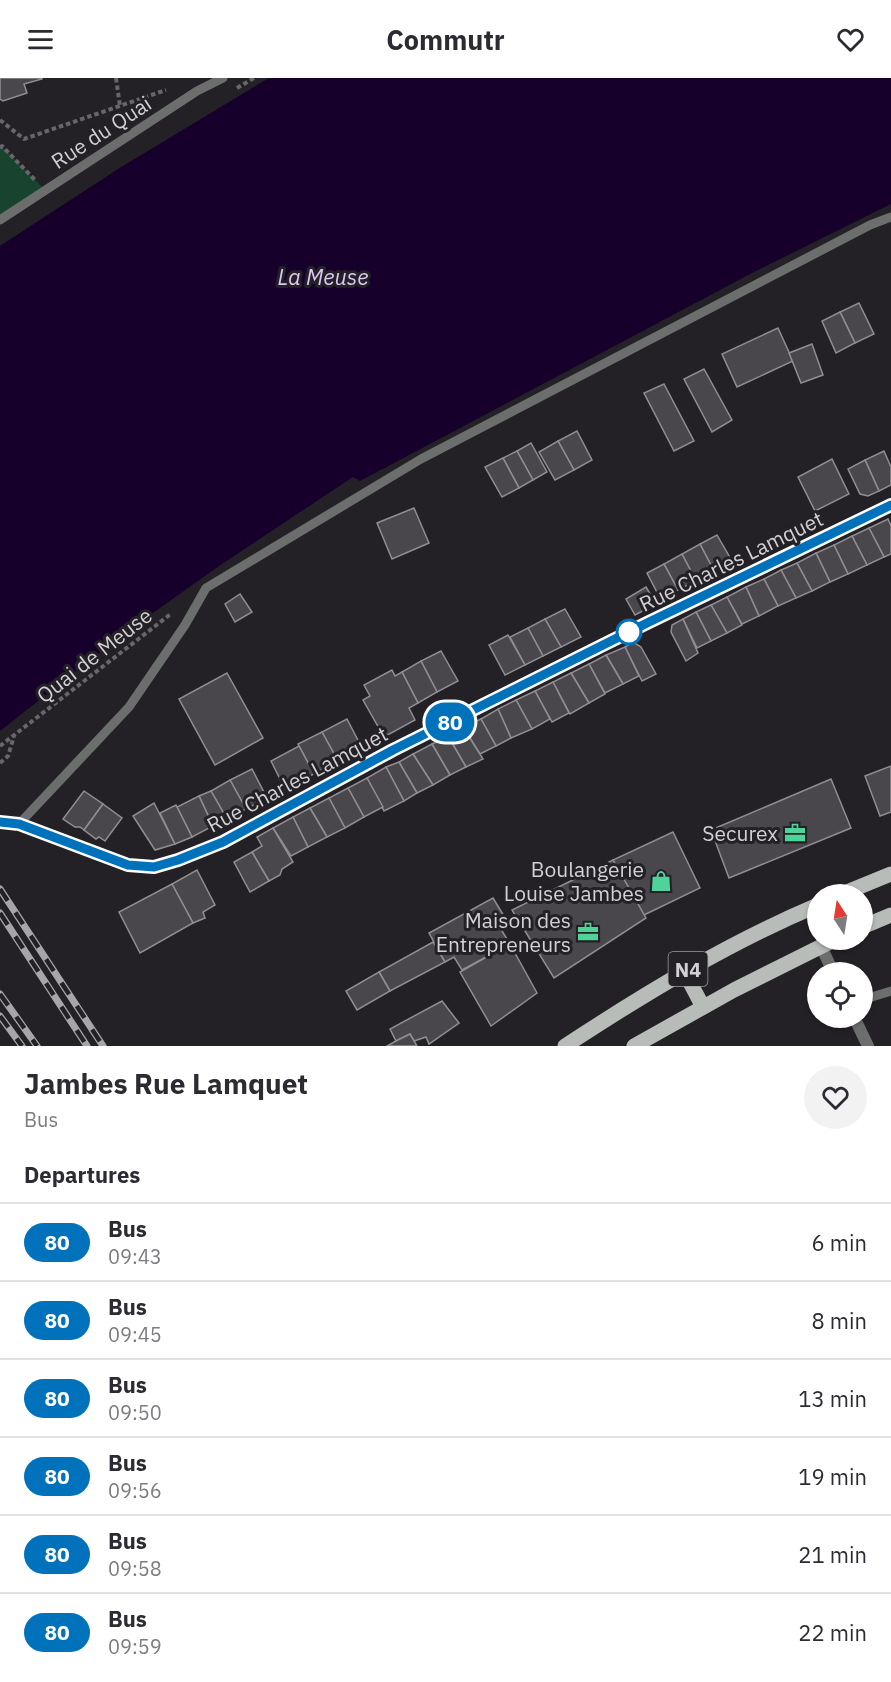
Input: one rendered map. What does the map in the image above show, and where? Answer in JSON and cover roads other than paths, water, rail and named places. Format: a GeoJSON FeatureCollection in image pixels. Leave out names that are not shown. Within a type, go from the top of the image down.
{"type":"FeatureCollection","features":[{"type":"Feature","properties":{"kind":"main road"},"geometry":{"type":"LineString","coordinates":[[866,884],[891,874]]}},
{"type":"Feature","properties":{"kind":"main road","name":"N4"},"geometry":{"type":"LineString","coordinates":[[565,1046],[684,971],[807,909]]}},
{"type":"Feature","properties":{"kind":"main road"},"geometry":{"type":"LineString","coordinates":[[873,922],[891,915]]}},
{"type":"Feature","properties":{"kind":"main road","name":"N4"},"geometry":{"type":"LineString","coordinates":[[634,1046],[703,1007],[813,950]]}},
{"type":"Feature","properties":{"kind":"main road"},"geometry":{"type":"LineString","coordinates":[[684,971],[703,1007]]}},
{"type":"Feature","properties":{"kind":"street","name":"Rue Charles Lamquet"},"geometry":{"type":"LineString","coordinates":[[0,822],[19,824],[128,865],[154,867],[178,860],[223,842],[393,750],[891,505]]}},
{"type":"Feature","properties":{"kind":"street"},"geometry":{"type":"LineString","coordinates":[[859,1028],[868,1046]]}},
{"type":"Feature","properties":{"kind":"lane","name":"Rue du Quai"},"geometry":{"type":"LineString","coordinates":[[0,220],[194,94],[223,78]]}},
{"type":"Feature","properties":{"kind":"lane"},"geometry":{"type":"LineString","coordinates":[[19,824],[129,707],[185,625],[206,588],[421,459],[849,236],[891,217]]}},
{"type":"Feature","properties":{"kind":"lane"},"geometry":{"type":"LineString","coordinates":[[873,997],[891,991]]}},
{"type":"Feature","properties":{"kind":"water","name":"La Meuse"},"geometry":{"type":"Polygon","coordinates":[[[269,78],[891,78],[891,204],[752,273],[360,481],[353,477],[219,566],[122,635],[0,731],[0,246],[118,169],[269,78]]]}},
{"type":"Feature","properties":{"kind":"railway"},"geometry":{"type":"LineString","coordinates":[[0,889],[103,1046]]}},
{"type":"Feature","properties":{"kind":"railway"},"geometry":{"type":"LineString","coordinates":[[0,913],[87,1046]]}},
{"type":"Feature","properties":{"kind":"railway"},"geometry":{"type":"LineString","coordinates":[[0,994],[37,1046]]}},
{"type":"Feature","properties":{"kind":"railway"},"geometry":{"type":"LineString","coordinates":[[0,1016],[22,1046]]}},
{"type":"Feature","properties":{"kind":"place","name":"Securex"},"geometry":{"type":"Point","coordinates":[795,833]}},
{"type":"Feature","properties":{"kind":"place","name":"Boulangerie Louise Jambes"},"geometry":{"type":"Point","coordinates":[661,881]}},
{"type":"Feature","properties":{"kind":"place","name":"Maison des Entrepreneurs"},"geometry":{"type":"Point","coordinates":[588,932]}}]}
